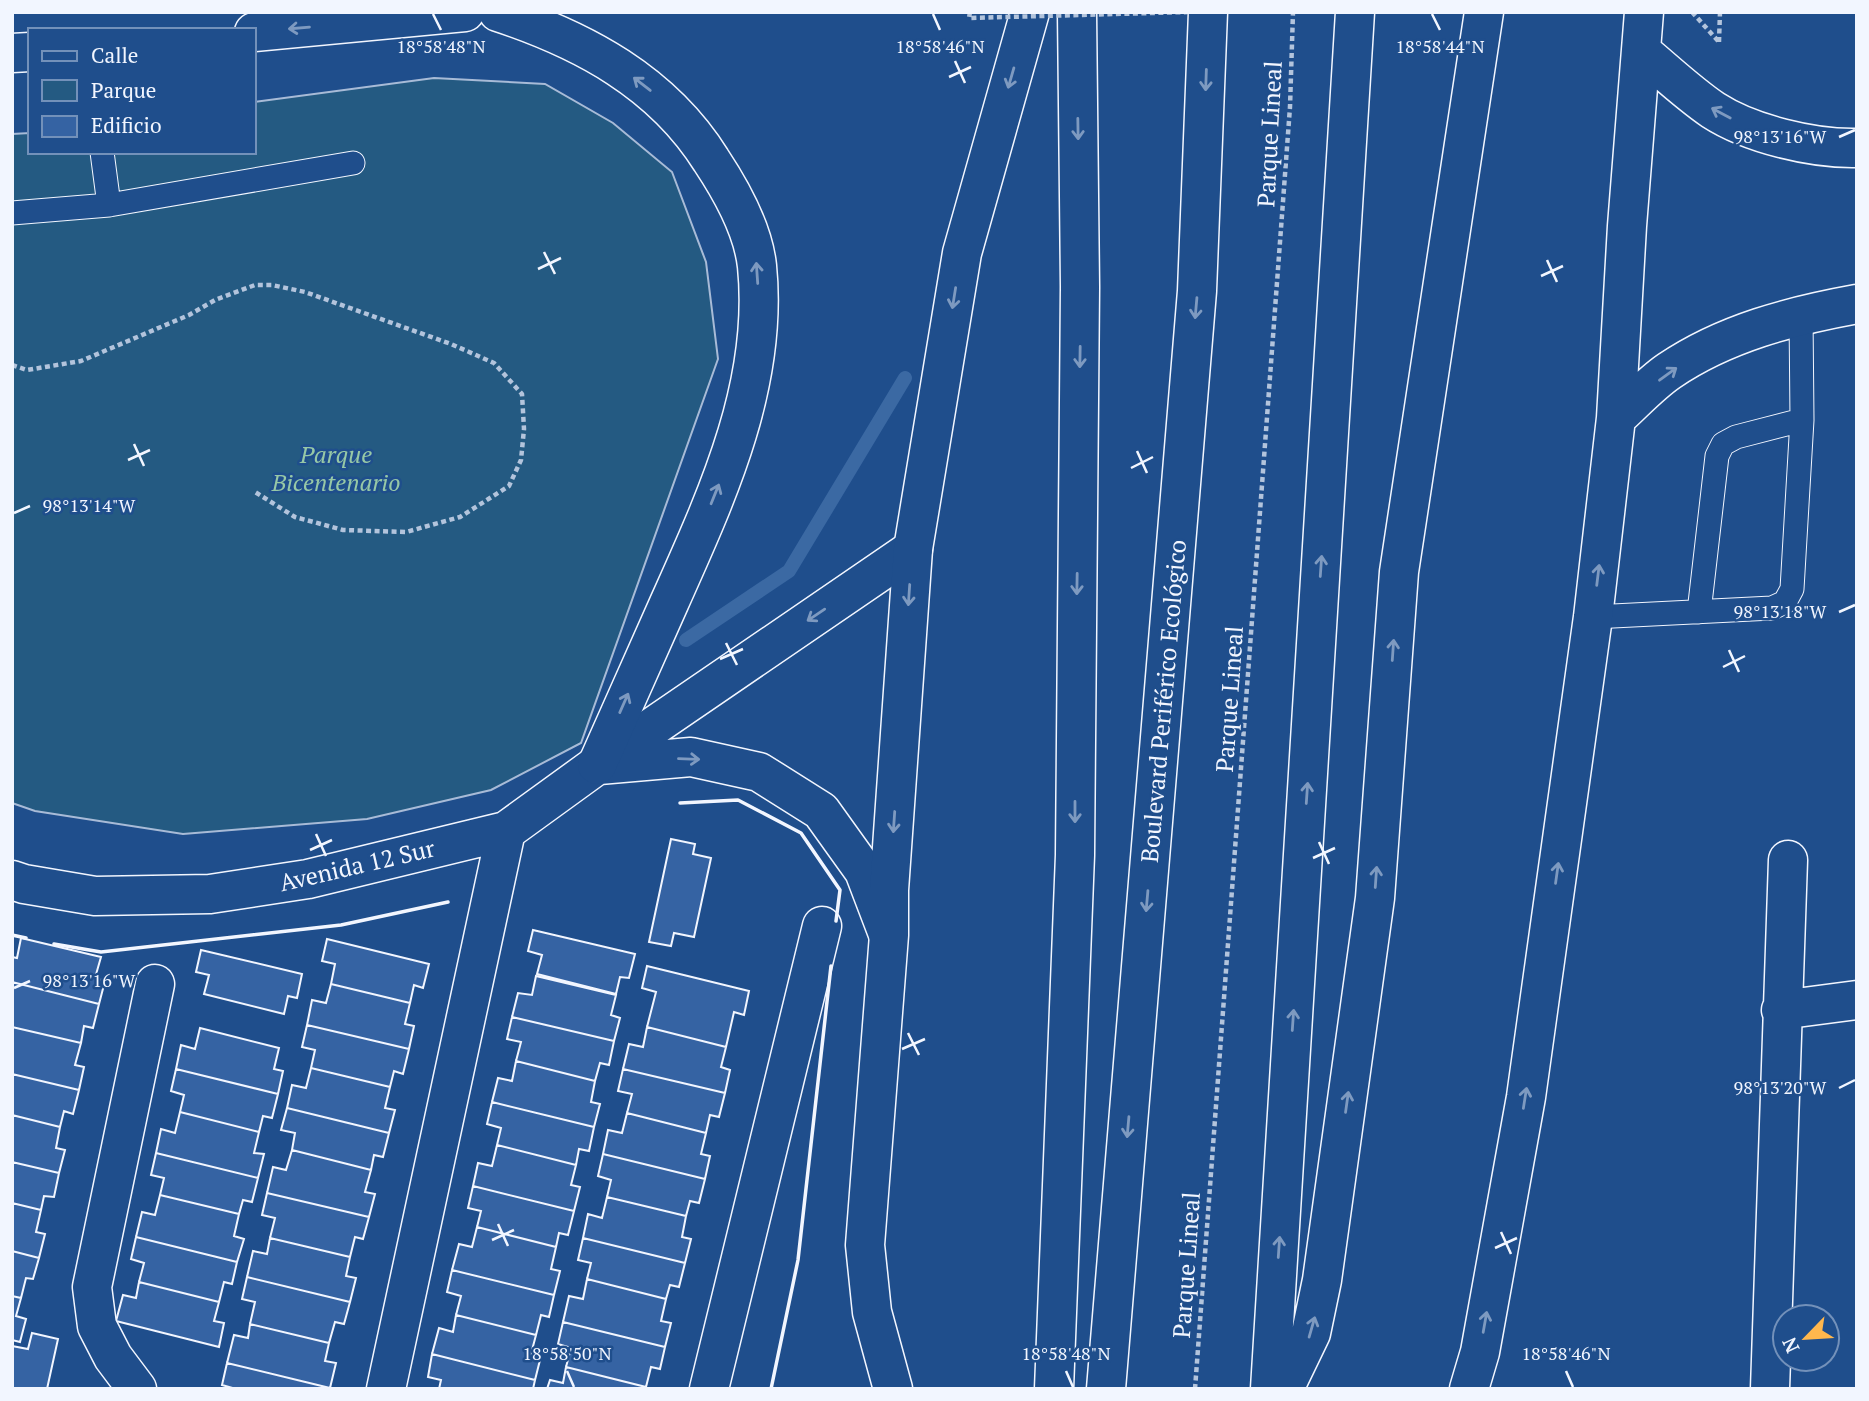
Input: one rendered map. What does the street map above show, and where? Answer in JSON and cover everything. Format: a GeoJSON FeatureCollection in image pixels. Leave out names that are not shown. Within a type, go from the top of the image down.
{"type":"FeatureCollection","features":[{"type":"Feature","properties":{"kind":"main road"},"geometry":{"type":"LineString","coordinates":[[256,32],[465,12]]}},
{"type":"Feature","properties":{"kind":"main road"},"geometry":{"type":"LineString","coordinates":[[498,12],[532,23],[593,50],[647,87],[677,116],[702,144],[721,175],[750,236],[757,265],[757,346],[750,387],[728,461],[690,557],[597,765],[691,757],[759,772],[821,811],[864,871],[889,935]]}},
{"type":"Feature","properties":{"kind":"main road"},"geometry":{"type":"LineString","coordinates":[[893,1389],[872,1312],[865,1245],[889,935],[889,890],[913,549],[962,253],[1030,12]]}},
{"type":"Feature","properties":{"kind":"main road"},"geometry":{"type":"LineString","coordinates":[[1054,1389],[1075,855],[1080,287],[1077,12]]}},
{"type":"Feature","properties":{"kind":"main road","name":"Boulevard Periférico Ecológico"},"geometry":{"type":"LineString","coordinates":[[1106,1389],[1197,291],[1208,12]]}},
{"type":"Feature","properties":{"kind":"main road"},"geometry":{"type":"LineString","coordinates":[[1270,1389],[1355,12]]}},
{"type":"Feature","properties":{"kind":"main road"},"geometry":{"type":"LineString","coordinates":[[1284,1389],[1311,1332],[1322,1280],[1375,898],[1399,572],[1484,12]]}},
{"type":"Feature","properties":{"kind":"main road"},"geometry":{"type":"LineString","coordinates":[[1469,1389],[1479,1352],[1526,1097],[1593,617],[1616,418],[1627,226],[1644,12]]}},
{"type":"Feature","properties":{"kind":"main road"},"geometry":{"type":"LineString","coordinates":[[1642,52],[1714,111],[1795,143],[1857,148]]}},
{"type":"Feature","properties":{"kind":"main road"},"geometry":{"type":"LineString","coordinates":[[1616,418],[1668,372],[1731,337],[1801,315],[1857,304]]}},
{"type":"Feature","properties":{"kind":"main road","name":"Avenida 12 Sur"},"geometry":{"type":"LineString","coordinates":[[12,880],[95,896],[210,894],[308,879],[506,831],[597,765],[913,549]]}},
{"type":"Feature","properties":{"kind":"main road"},"geometry":{"type":"LineString","coordinates":[[386,1389],[506,831]]}},
{"type":"Feature","properties":{"kind":"main road"},"geometry":{"type":"LineString","coordinates":[[1770,1389],[1788,860]]}},
{"type":"Feature","properties":{"kind":"main road"},"geometry":{"type":"LineString","coordinates":[[709,1389],[822,926]]}},
{"type":"Feature","properties":{"kind":"main road"},"geometry":{"type":"LineString","coordinates":[[137,1389],[113,1357],[97,1326],[92,1287],[155,984]]}},
{"type":"Feature","properties":{"kind":"main road"},"geometry":{"type":"LineString","coordinates":[[1781,1010],[1857,1000]]}},
{"type":"Feature","properties":{"kind":"lane"},"geometry":{"type":"LineString","coordinates":[[102,154],[109,205]]}},
{"type":"Feature","properties":{"kind":"lane"},"geometry":{"type":"LineString","coordinates":[[12,213],[109,205],[353,163]]}},
{"type":"Feature","properties":{"kind":"lane"},"geometry":{"type":"LineString","coordinates":[[1593,617],[1772,608],[1784,602],[1792,589],[1802,420],[1801,315]]}},
{"type":"Feature","properties":{"kind":"lane"},"geometry":{"type":"LineString","coordinates":[[1699,612],[1717,456],[1723,443],[1736,437],[1802,420]]}},
{"type":"Feature","properties":{"kind":"path"},"geometry":{"type":"LineString","coordinates":[[970,12],[969,18],[1189,12]]}},
{"type":"Feature","properties":{"kind":"path","name":"Parque Lineal"},"geometry":{"type":"LineString","coordinates":[[1195,1389],[1289,121],[1293,12]]}},
{"type":"Feature","properties":{"kind":"path"},"geometry":{"type":"LineString","coordinates":[[1692,12],[1719,42],[1720,12]]}},
{"type":"Feature","properties":{"kind":"path"},"geometry":{"type":"LineString","coordinates":[[12,365],[27,370],[81,360],[189,315],[215,300],[256,285],[264,285],[305,292],[450,344],[494,363],[522,394],[524,429],[521,460],[509,486],[460,517],[406,532],[343,530],[295,517],[255,492]]}},
{"type":"Feature","properties":{"kind":"green space","name":"Parque Bicentenario"},"geometry":{"type":"Polygon","coordinates":[[[434,78],[545,84],[613,123],[672,172],[706,262],[718,359],[581,743],[491,790],[367,819],[183,834],[35,811],[12,803],[12,134],[28,133],[28,154],[256,154],[256,102],[434,78]]]}},
{"type":"Feature","properties":{"kind":"building"},"geometry":{"type":"Polygon","coordinates":[[[671,839],[695,844],[693,854],[711,858],[694,937],[674,933],[671,946],[649,942],[671,839]]]}},
{"type":"Feature","properties":{"kind":"building"},"geometry":{"type":"Polygon","coordinates":[[[533,930],[635,954],[629,978],[620,977],[616,994],[537,974],[542,955],[528,951],[533,930]]]}},
{"type":"Feature","properties":{"kind":"building"},"geometry":{"type":"Polygon","coordinates":[[[21,938],[101,957],[95,978],[105,981],[99,1004],[12,982],[12,957],[17,958],[21,938]]]}},
{"type":"Feature","properties":{"kind":"building"},"geometry":{"type":"Polygon","coordinates":[[[327,939],[429,964],[423,988],[414,985],[410,1003],[331,984],[335,964],[322,961],[327,939]]]}},
{"type":"Feature","properties":{"kind":"building"},"geometry":{"type":"Polygon","coordinates":[[[201,950],[302,974],[297,998],[288,996],[284,1014],[204,994],[209,975],[196,972],[201,950]]]}},
{"type":"Feature","properties":{"kind":"building"},"geometry":{"type":"Polygon","coordinates":[[[647,966],[749,991],[744,1015],[734,1012],[726,1047],[647,1027],[656,992],[642,988],[647,966]]]}},
{"type":"Feature","properties":{"kind":"building"},"geometry":{"type":"Polygon","coordinates":[[[536,976],[616,995],[611,1015],[620,1018],[614,1041],[512,1017],[518,993],[532,995],[536,976]]]}},
{"type":"Feature","properties":{"kind":"building"},"geometry":{"type":"Polygon","coordinates":[[[12,982],[99,1004],[93,1028],[84,1026],[81,1043],[12,1027],[12,982]]]}},
{"type":"Feature","properties":{"kind":"building"},"geometry":{"type":"Polygon","coordinates":[[[331,984],[410,1003],[405,1024],[414,1026],[409,1049],[307,1025],[312,1000],[326,1003],[331,984]]]}},
{"type":"Feature","properties":{"kind":"building"},"geometry":{"type":"Polygon","coordinates":[[[512,1017],[614,1041],[609,1065],[600,1063],[595,1081],[516,1061],[521,1042],[507,1039],[512,1017]]]}},
{"type":"Feature","properties":{"kind":"building"},"geometry":{"type":"Polygon","coordinates":[[[307,1025],[409,1049],[403,1074],[394,1071],[390,1087],[311,1068],[315,1050],[302,1047],[307,1025]]]}},
{"type":"Feature","properties":{"kind":"building"},"geometry":{"type":"Polygon","coordinates":[[[12,1027],[81,1043],[75,1065],[84,1067],[79,1090],[12,1074],[12,1027]]]}},
{"type":"Feature","properties":{"kind":"building"},"geometry":{"type":"Polygon","coordinates":[[[647,1027],[726,1047],[721,1067],[730,1070],[725,1093],[623,1069],[629,1044],[643,1047],[647,1027]]]}},
{"type":"Feature","properties":{"kind":"building"},"geometry":{"type":"Polygon","coordinates":[[[200,1028],[279,1048],[274,1069],[283,1071],[278,1094],[176,1069],[181,1045],[195,1049],[200,1028]]]}},
{"type":"Feature","properties":{"kind":"building"},"geometry":{"type":"Polygon","coordinates":[[[516,1061],[595,1081],[591,1102],[600,1104],[594,1127],[492,1102],[498,1078],[512,1081],[516,1061]]]}},
{"type":"Feature","properties":{"kind":"building"},"geometry":{"type":"Polygon","coordinates":[[[311,1068],[390,1087],[385,1108],[395,1110],[389,1133],[287,1108],[292,1085],[306,1088],[311,1068]]]}},
{"type":"Feature","properties":{"kind":"building"},"geometry":{"type":"Polygon","coordinates":[[[176,1069],[278,1094],[272,1118],[263,1116],[259,1132],[180,1112],[184,1095],[171,1091],[176,1069]]]}},
{"type":"Feature","properties":{"kind":"building"},"geometry":{"type":"Polygon","coordinates":[[[623,1069],[725,1093],[719,1117],[710,1115],[706,1133],[627,1113],[632,1094],[618,1091],[623,1069]]]}},
{"type":"Feature","properties":{"kind":"building"},"geometry":{"type":"Polygon","coordinates":[[[12,1074],[79,1090],[73,1114],[64,1111],[60,1127],[12,1115],[12,1074]]]}},
{"type":"Feature","properties":{"kind":"building"},"geometry":{"type":"Polygon","coordinates":[[[492,1102],[594,1127],[589,1151],[579,1149],[576,1165],[497,1145],[501,1128],[487,1124],[492,1102]]]}},
{"type":"Feature","properties":{"kind":"building"},"geometry":{"type":"Polygon","coordinates":[[[287,1108],[389,1133],[383,1157],[374,1155],[371,1170],[292,1150],[295,1133],[281,1130],[287,1108]]]}},
{"type":"Feature","properties":{"kind":"building"},"geometry":{"type":"Polygon","coordinates":[[[180,1112],[259,1132],[254,1153],[264,1154],[258,1178],[156,1153],[161,1129],[175,1133],[180,1112]]]}},
{"type":"Feature","properties":{"kind":"building"},"geometry":{"type":"Polygon","coordinates":[[[627,1113],[706,1133],[701,1154],[710,1156],[705,1179],[603,1154],[608,1130],[622,1133],[627,1113]]]}},
{"type":"Feature","properties":{"kind":"building"},"geometry":{"type":"Polygon","coordinates":[[[12,1115],[60,1127],[56,1148],[65,1150],[59,1173],[12,1162],[12,1115]]]}},
{"type":"Feature","properties":{"kind":"building"},"geometry":{"type":"Polygon","coordinates":[[[497,1145],[576,1165],[571,1185],[580,1187],[574,1211],[473,1186],[478,1163],[492,1166],[497,1145]]]}},
{"type":"Feature","properties":{"kind":"building"},"geometry":{"type":"Polygon","coordinates":[[[292,1150],[371,1170],[365,1192],[375,1194],[369,1217],[267,1193],[273,1167],[286,1170],[292,1150]]]}},
{"type":"Feature","properties":{"kind":"building"},"geometry":{"type":"Polygon","coordinates":[[[156,1153],[258,1178],[252,1202],[243,1200],[239,1214],[160,1195],[164,1178],[151,1175],[156,1153]]]}},
{"type":"Feature","properties":{"kind":"building"},"geometry":{"type":"Polygon","coordinates":[[[603,1154],[705,1179],[699,1203],[690,1201],[686,1216],[607,1197],[611,1180],[598,1176],[603,1154]]]}},
{"type":"Feature","properties":{"kind":"building"},"geometry":{"type":"Polygon","coordinates":[[[12,1162],[59,1173],[54,1197],[44,1196],[41,1210],[12,1203],[12,1162]]]}},
{"type":"Feature","properties":{"kind":"building"},"geometry":{"type":"Polygon","coordinates":[[[473,1186],[574,1211],[568,1235],[559,1233],[556,1247],[477,1227],[481,1211],[468,1208],[473,1186]]]}},
{"type":"Feature","properties":{"kind":"building"},"geometry":{"type":"Polygon","coordinates":[[[267,1193],[369,1217],[363,1239],[355,1237],[350,1257],[270,1238],[275,1218],[262,1215],[267,1193]]]}},
{"type":"Feature","properties":{"kind":"building"},"geometry":{"type":"Polygon","coordinates":[[[160,1195],[239,1214],[234,1236],[244,1239],[237,1262],[136,1237],[142,1212],[155,1215],[160,1195]]]}},
{"type":"Feature","properties":{"kind":"building"},"geometry":{"type":"Polygon","coordinates":[[[607,1197],[686,1216],[682,1237],[691,1239],[685,1263],[583,1238],[588,1214],[602,1218],[607,1197]]]}},
{"type":"Feature","properties":{"kind":"building"},"geometry":{"type":"Polygon","coordinates":[[[12,1203],[41,1210],[36,1232],[45,1234],[39,1258],[12,1251],[12,1203]]]}},
{"type":"Feature","properties":{"kind":"building"},"geometry":{"type":"Polygon","coordinates":[[[477,1227],[556,1247],[551,1269],[560,1271],[554,1295],[452,1270],[459,1244],[472,1247],[477,1227]]]}},
{"type":"Feature","properties":{"kind":"building"},"geometry":{"type":"Polygon","coordinates":[[[136,1237],[237,1262],[232,1284],[224,1282],[219,1302],[139,1282],[144,1263],[131,1259],[136,1237]]]}},
{"type":"Feature","properties":{"kind":"building"},"geometry":{"type":"Polygon","coordinates":[[[270,1238],[350,1257],[346,1276],[356,1278],[350,1302],[247,1277],[253,1251],[267,1254],[270,1238]]]}},
{"type":"Feature","properties":{"kind":"building"},"geometry":{"type":"Polygon","coordinates":[[[583,1238],[685,1263],[679,1287],[670,1285],[666,1299],[587,1279],[591,1263],[578,1260],[583,1238]]]}},
{"type":"Feature","properties":{"kind":"building"},"geometry":{"type":"Polygon","coordinates":[[[12,1251],[39,1258],[33,1279],[26,1278],[21,1298],[12,1296],[12,1251]]]}},
{"type":"Feature","properties":{"kind":"building"},"geometry":{"type":"Polygon","coordinates":[[[452,1270],[554,1295],[549,1317],[541,1315],[536,1335],[456,1315],[461,1296],[447,1292],[452,1270]]]}},
{"type":"Feature","properties":{"kind":"building"},"geometry":{"type":"Polygon","coordinates":[[[247,1277],[350,1302],[344,1324],[335,1322],[329,1343],[250,1324],[255,1302],[242,1299],[247,1277]]]}},
{"type":"Feature","properties":{"kind":"building"},"geometry":{"type":"Polygon","coordinates":[[[587,1279],[666,1299],[661,1321],[671,1323],[665,1347],[563,1322],[569,1296],[583,1299],[587,1279]]]}},
{"type":"Feature","properties":{"kind":"building"},"geometry":{"type":"Polygon","coordinates":[[[139,1282],[219,1302],[214,1321],[224,1323],[219,1347],[116,1321],[123,1295],[136,1298],[139,1282]]]}},
{"type":"Feature","properties":{"kind":"building"},"geometry":{"type":"Polygon","coordinates":[[[12,1296],[21,1298],[16,1316],[26,1319],[20,1342],[12,1340],[12,1296]]]}},
{"type":"Feature","properties":{"kind":"building"},"geometry":{"type":"Polygon","coordinates":[[[456,1315],[536,1335],[531,1354],[541,1356],[535,1380],[432,1354],[439,1328],[453,1332],[456,1315]]]}},
{"type":"Feature","properties":{"kind":"building"},"geometry":{"type":"Polygon","coordinates":[[[563,1322],[665,1347],[660,1369],[651,1367],[646,1387],[566,1367],[571,1348],[558,1344],[563,1322]]]}},
{"type":"Feature","properties":{"kind":"building"},"geometry":{"type":"Polygon","coordinates":[[[250,1324],[329,1343],[325,1361],[336,1363],[330,1388],[227,1363],[234,1335],[248,1338],[250,1324]]]}},
{"type":"Feature","properties":{"kind":"building"},"geometry":{"type":"Polygon","coordinates":[[[32,1333],[58,1339],[47,1389],[12,1389],[12,1346],[28,1349],[32,1333]]]}},
{"type":"Feature","properties":{"kind":"building"},"geometry":{"type":"Polygon","coordinates":[[[432,1354],[535,1380],[533,1389],[439,1389],[441,1380],[428,1377],[432,1354]]]}},
{"type":"Feature","properties":{"kind":"building"},"geometry":{"type":"Polygon","coordinates":[[[227,1363],[330,1389],[236,1389],[222,1385],[227,1363]]]}},
{"type":"Feature","properties":{"kind":"building"},"geometry":{"type":"Polygon","coordinates":[[[566,1367],[646,1389],[547,1389],[550,1380],[563,1383],[566,1367]]]}},
{"type":"Feature","properties":{"kind":"waterway"},"geometry":{"type":"LineString","coordinates":[[686,640],[789,571],[905,378]]}},
{"type":"Feature","properties":{"kind":"wall"},"geometry":{"type":"LineString","coordinates":[[680,803],[738,800],[801,833],[840,890],[836,921]]}},
{"type":"Feature","properties":{"kind":"wall"},"geometry":{"type":"LineString","coordinates":[[54,944],[101,952],[341,925],[448,902]]}},
{"type":"Feature","properties":{"kind":"wall"},"geometry":{"type":"LineString","coordinates":[[12,935],[26,938]]}},
{"type":"Feature","properties":{"kind":"wall"},"geometry":{"type":"LineString","coordinates":[[771,1389],[798,1260],[831,966]]}}]}
